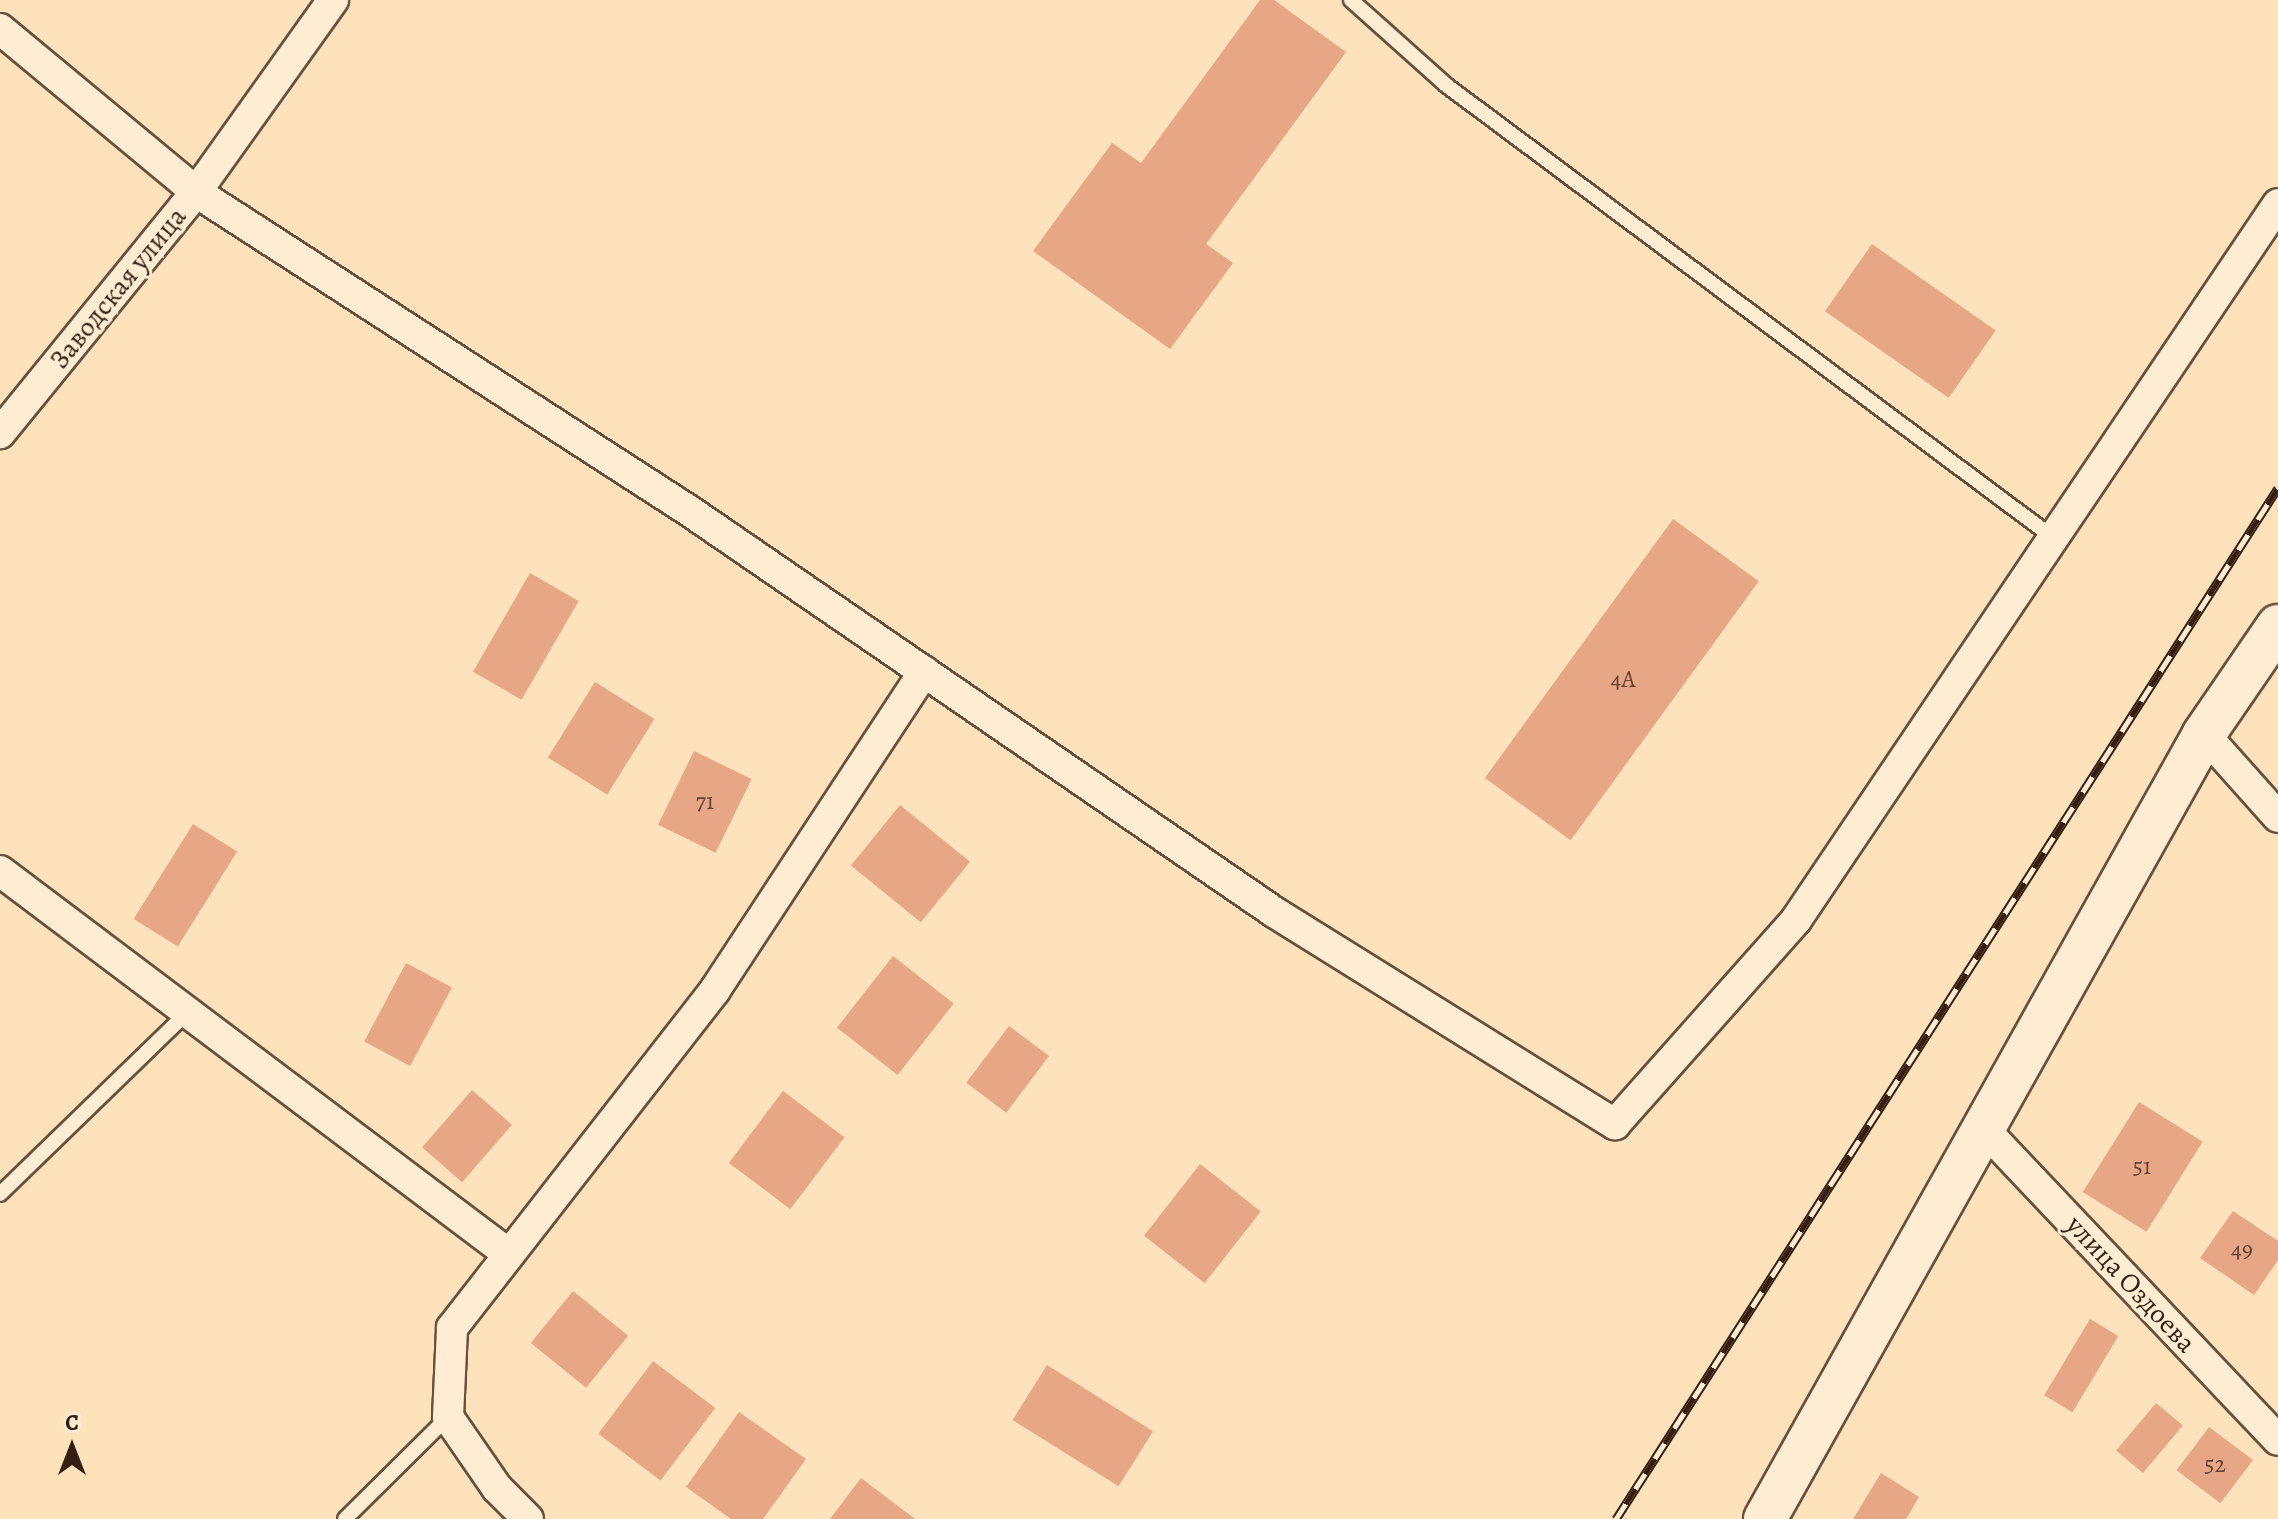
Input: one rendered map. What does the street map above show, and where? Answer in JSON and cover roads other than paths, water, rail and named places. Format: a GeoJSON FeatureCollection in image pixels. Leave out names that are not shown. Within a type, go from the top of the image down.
{"type":"FeatureCollection","features":[{"type":"Feature","properties":{"kind":"street"},"geometry":{"type":"LineString","coordinates":[[333,0],[196,192],[924,672],[1274,912],[1615,1124],[1796,920],[2056,540],[2278,204]]}},
{"type":"Feature","properties":{"kind":"street","name":"Заводская улица"},"geometry":{"type":"LineString","coordinates":[[0,29],[196,192],[0,433]]}},
{"type":"Feature","properties":{"kind":"street"},"geometry":{"type":"LineString","coordinates":[[1765,1519],[2204,734],[2278,626]]}},
{"type":"Feature","properties":{"kind":"street"},"geometry":{"type":"LineString","coordinates":[[528,1519],[497,1488],[448,1417],[452,1328],[506,1252],[715,990],[924,672]]}},
{"type":"Feature","properties":{"kind":"street"},"geometry":{"type":"LineString","coordinates":[[2204,734],[2278,817]]}},
{"type":"Feature","properties":{"kind":"street"},"geometry":{"type":"LineString","coordinates":[[0,871],[506,1252]]}},
{"type":"Feature","properties":{"kind":"street","name":"улица Оздоева"},"geometry":{"type":"LineString","coordinates":[[1983,1128],[2278,1440]]}},
{"type":"Feature","properties":{"kind":"lane"},"geometry":{"type":"LineString","coordinates":[[1351,0],[1446,85],[2056,540]]}},
{"type":"Feature","properties":{"kind":"lane"},"geometry":{"type":"LineString","coordinates":[[0,1194],[187,1013]]}},
{"type":"Feature","properties":{"kind":"lane"},"geometry":{"type":"LineString","coordinates":[[345,1519],[448,1417]]}},
{"type":"Feature","properties":{"kind":"railway"},"geometry":{"type":"LineString","coordinates":[[1616,1519],[2278,488]]}}]}
